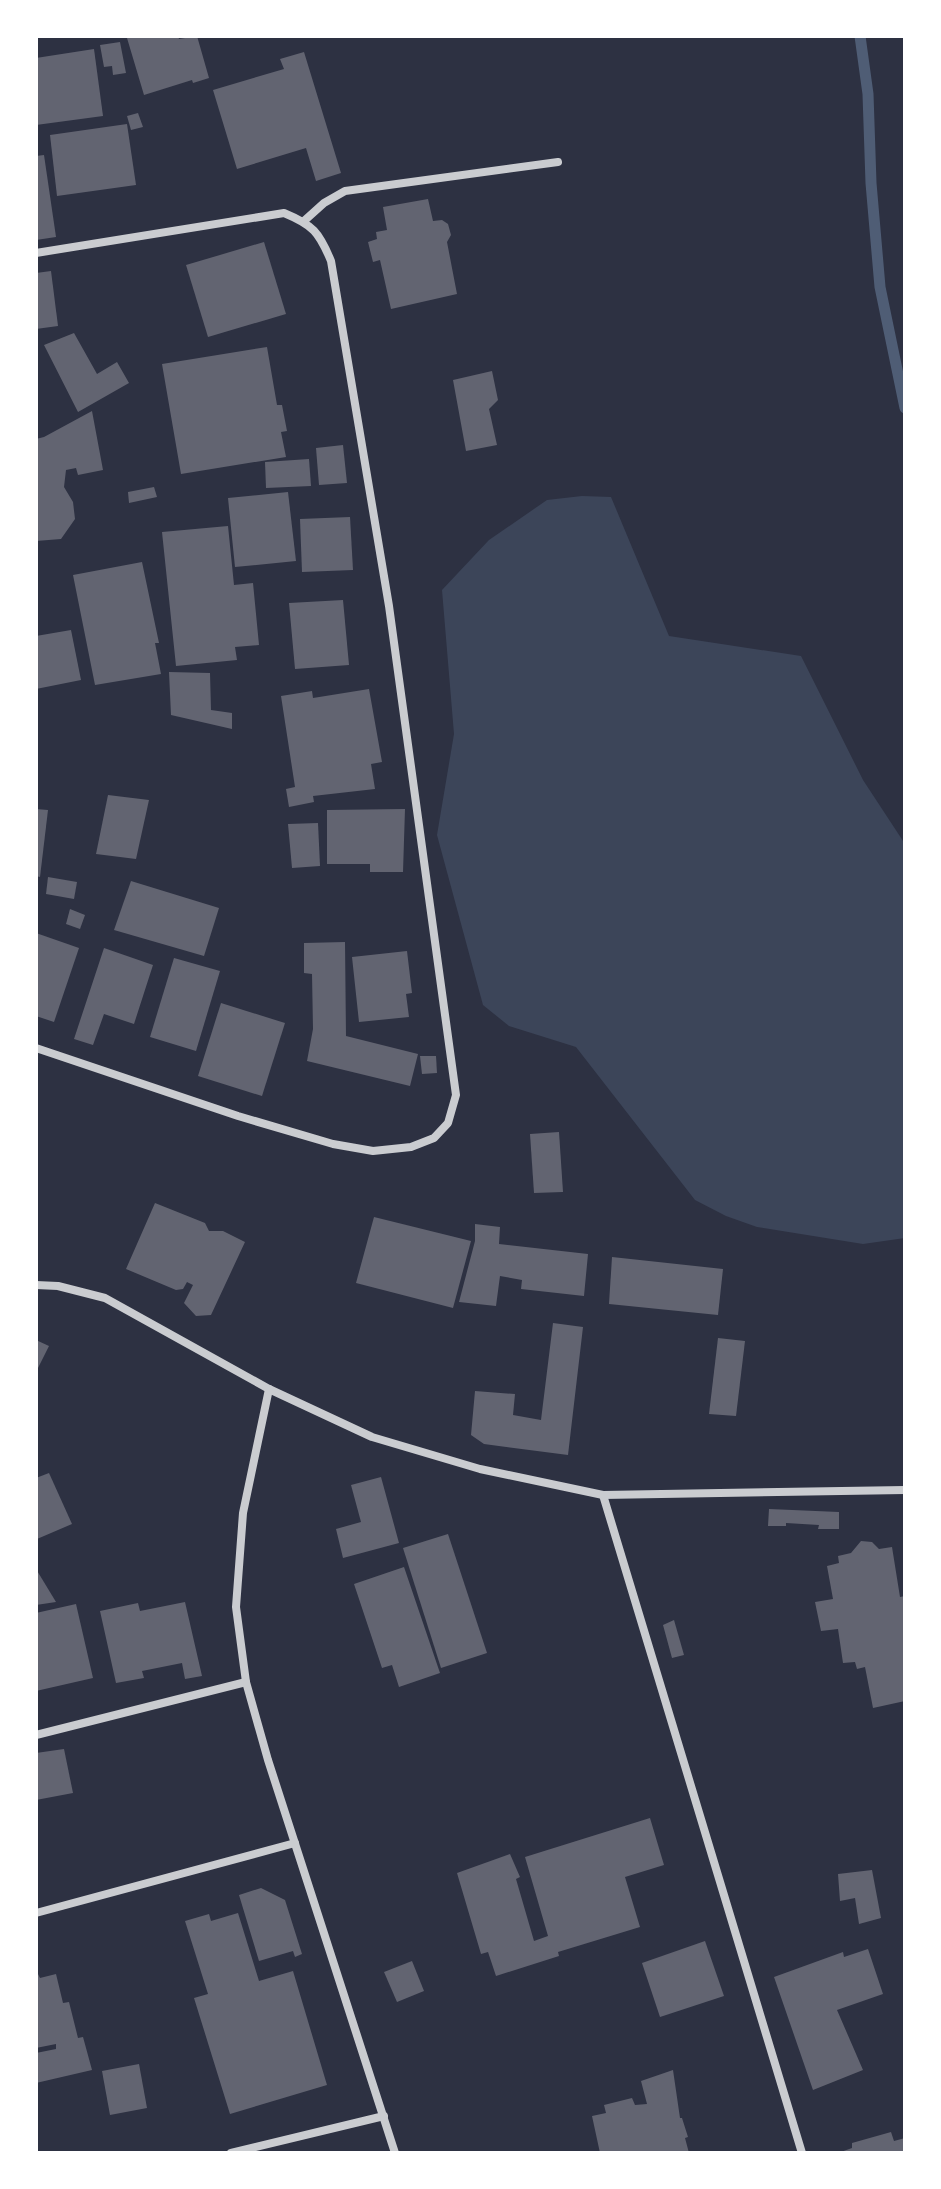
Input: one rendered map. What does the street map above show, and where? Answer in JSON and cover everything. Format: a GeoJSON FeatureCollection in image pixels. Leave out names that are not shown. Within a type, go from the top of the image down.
{"type":"FeatureCollection","features":[{"type":"Feature","properties":{"kind":"street"},"geometry":{"type":"LineString","coordinates":[[304,221],[324,203],[345,191],[558,162]]}},
{"type":"Feature","properties":{"kind":"street"},"geometry":{"type":"LineString","coordinates":[[36,253],[284,213],[304,221],[319,234],[331,261],[389,606],[456,1095],[448,1123],[434,1138],[411,1147],[373,1151],[333,1144],[238,1116],[36,1048]]}},
{"type":"Feature","properties":{"kind":"street"},"geometry":{"type":"LineString","coordinates":[[36,1285],[58,1286],[105,1298],[269,1389],[372,1437],[480,1469],[603,1495],[905,1490]]}},
{"type":"Feature","properties":{"kind":"street"},"geometry":{"type":"LineString","coordinates":[[269,1389],[243,1513],[239,1560],[236,1607],[246,1682],[395,2153]]}},
{"type":"Feature","properties":{"kind":"street"},"geometry":{"type":"LineString","coordinates":[[603,1495],[802,2153]]}},
{"type":"Feature","properties":{"kind":"street"},"geometry":{"type":"LineString","coordinates":[[36,1735],[246,1682]]}},
{"type":"Feature","properties":{"kind":"street"},"geometry":{"type":"LineString","coordinates":[[36,1913],[295,1843]]}},
{"type":"Feature","properties":{"kind":"street"},"geometry":{"type":"LineString","coordinates":[[231,2153],[384,2116]]}},
{"type":"Feature","properties":{"kind":"shaded area"},"geometry":{"type":"Polygon","coordinates":[[[611,497],[669,636],[801,656],[863,780],[905,844],[905,1238],[863,1244],[757,1227],[695,1200],[576,1047],[509,1026],[483,1005],[437,835],[454,734],[442,590],[489,540],[547,500],[611,497]]]}},
{"type":"Feature","properties":{"kind":"building"},"geometry":{"type":"Polygon","coordinates":[[[178,36],[179,39],[197,36],[209,78],[144,95],[127,38],[178,36]]]}},
{"type":"Feature","properties":{"kind":"building"},"geometry":{"type":"Polygon","coordinates":[[[120,42],[126,73],[113,75],[112,66],[104,67],[100,45],[120,42]]]}},
{"type":"Feature","properties":{"kind":"building"},"geometry":{"type":"Polygon","coordinates":[[[94,49],[103,116],[36,125],[36,58],[94,49]]]}},
{"type":"Feature","properties":{"kind":"building"},"geometry":{"type":"Polygon","coordinates":[[[304,52],[341,173],[316,181],[306,148],[237,169],[213,90],[284,69],[280,59],[304,52]]]}},
{"type":"Feature","properties":{"kind":"building"},"geometry":{"type":"Polygon","coordinates":[[[138,113],[143,127],[131,130],[127,116],[138,113]]]}},
{"type":"Feature","properties":{"kind":"building"},"geometry":{"type":"Polygon","coordinates":[[[127,124],[136,185],[57,196],[50,135],[127,124]]]}},
{"type":"Feature","properties":{"kind":"building"},"geometry":{"type":"Polygon","coordinates":[[[44,155],[56,237],[36,240],[36,156],[44,155]]]}},
{"type":"Feature","properties":{"kind":"building"},"geometry":{"type":"Polygon","coordinates":[[[428,199],[433,221],[442,220],[448,224],[451,235],[447,242],[457,294],[391,309],[380,260],[373,262],[368,242],[377,239],[376,232],[387,230],[383,207],[428,199]]]}},
{"type":"Feature","properties":{"kind":"building"},"geometry":{"type":"Polygon","coordinates":[[[264,242],[286,314],[208,337],[186,265],[264,242]]]}},
{"type":"Feature","properties":{"kind":"building"},"geometry":{"type":"Polygon","coordinates":[[[51,271],[58,326],[36,329],[36,273],[51,271]]]}},
{"type":"Feature","properties":{"kind":"building"},"geometry":{"type":"Polygon","coordinates":[[[74,333],[97,374],[117,362],[129,383],[78,412],[44,345],[74,333]]]}},
{"type":"Feature","properties":{"kind":"building"},"geometry":{"type":"Polygon","coordinates":[[[267,347],[277,405],[282,405],[287,431],[281,432],[286,457],[181,474],[162,364],[267,347]]]}},
{"type":"Feature","properties":{"kind":"building"},"geometry":{"type":"Polygon","coordinates":[[[492,371],[498,400],[489,409],[497,445],[466,451],[453,380],[492,371]]]}},
{"type":"Feature","properties":{"kind":"building"},"geometry":{"type":"Polygon","coordinates":[[[92,411],[103,470],[78,475],[76,468],[66,470],[64,487],[73,502],[75,519],[61,539],[36,541],[36,439],[92,411]]]}},
{"type":"Feature","properties":{"kind":"building"},"geometry":{"type":"Polygon","coordinates":[[[343,445],[347,483],[319,485],[316,448],[343,445]]]}},
{"type":"Feature","properties":{"kind":"building"},"geometry":{"type":"Polygon","coordinates":[[[309,459],[311,486],[266,488],[265,462],[309,459]]]}},
{"type":"Feature","properties":{"kind":"building"},"geometry":{"type":"Polygon","coordinates":[[[154,487],[157,497],[129,503],[128,492],[154,487]]]}},
{"type":"Feature","properties":{"kind":"building"},"geometry":{"type":"Polygon","coordinates":[[[288,492],[296,561],[235,567],[228,498],[288,492]]]}},
{"type":"Feature","properties":{"kind":"building"},"geometry":{"type":"Polygon","coordinates":[[[350,517],[353,570],[302,572],[300,519],[350,517]]]}},
{"type":"Feature","properties":{"kind":"building"},"geometry":{"type":"Polygon","coordinates":[[[228,526],[234,585],[253,583],[259,645],[235,647],[237,660],[176,666],[162,532],[228,526]]]}},
{"type":"Feature","properties":{"kind":"building"},"geometry":{"type":"Polygon","coordinates":[[[142,562],[159,643],[155,643],[161,674],[95,685],[73,575],[142,562]]]}},
{"type":"Feature","properties":{"kind":"building"},"geometry":{"type":"Polygon","coordinates":[[[343,600],[349,665],[295,669],[289,603],[343,600]]]}},
{"type":"Feature","properties":{"kind":"building"},"geometry":{"type":"Polygon","coordinates":[[[71,630],[81,680],[36,689],[36,636],[71,630]]]}},
{"type":"Feature","properties":{"kind":"building"},"geometry":{"type":"Polygon","coordinates":[[[169,672],[210,673],[211,710],[232,713],[232,729],[171,715],[169,672]]]}},
{"type":"Feature","properties":{"kind":"building"},"geometry":{"type":"Polygon","coordinates":[[[369,689],[382,762],[371,764],[375,789],[313,796],[314,802],[289,807],[286,789],[295,787],[281,696],[312,691],[313,698],[369,689]]]}},
{"type":"Feature","properties":{"kind":"building"},"geometry":{"type":"Polygon","coordinates":[[[108,795],[149,800],[136,859],[96,854],[108,795]]]}},
{"type":"Feature","properties":{"kind":"building"},"geometry":{"type":"Polygon","coordinates":[[[36,809],[48,810],[40,877],[36,876],[36,809]]]}},
{"type":"Feature","properties":{"kind":"building"},"geometry":{"type":"Polygon","coordinates":[[[405,809],[403,872],[370,872],[370,864],[327,864],[327,810],[405,809]]]}},
{"type":"Feature","properties":{"kind":"building"},"geometry":{"type":"Polygon","coordinates":[[[318,823],[320,866],[292,868],[288,824],[318,823]]]}},
{"type":"Feature","properties":{"kind":"building"},"geometry":{"type":"Polygon","coordinates":[[[48,877],[77,882],[74,899],[46,894],[48,877]]]}},
{"type":"Feature","properties":{"kind":"building"},"geometry":{"type":"Polygon","coordinates":[[[131,881],[219,908],[204,956],[114,930],[131,881]]]}},
{"type":"Feature","properties":{"kind":"building"},"geometry":{"type":"Polygon","coordinates":[[[70,909],[85,915],[80,929],[66,924],[70,909]]]}},
{"type":"Feature","properties":{"kind":"building"},"geometry":{"type":"Polygon","coordinates":[[[36,933],[79,948],[54,1022],[36,1016],[36,933]]]}},
{"type":"Feature","properties":{"kind":"building"},"geometry":{"type":"Polygon","coordinates":[[[345,942],[346,1036],[418,1054],[410,1086],[307,1061],[313,1029],[312,974],[304,973],[304,943],[345,942]]]}},
{"type":"Feature","properties":{"kind":"building"},"geometry":{"type":"Polygon","coordinates":[[[104,948],[153,965],[134,1024],[104,1014],[93,1045],[74,1039],[104,948]]]}},
{"type":"Feature","properties":{"kind":"building"},"geometry":{"type":"Polygon","coordinates":[[[407,951],[412,993],[406,994],[409,1017],[359,1022],[352,957],[407,951]]]}},
{"type":"Feature","properties":{"kind":"building"},"geometry":{"type":"Polygon","coordinates":[[[174,958],[220,971],[196,1051],[150,1037],[174,958]]]}},
{"type":"Feature","properties":{"kind":"building"},"geometry":{"type":"Polygon","coordinates":[[[221,1003],[285,1023],[262,1096],[198,1076],[221,1003]]]}},
{"type":"Feature","properties":{"kind":"building"},"geometry":{"type":"Polygon","coordinates":[[[420,1056],[436,1056],[437,1073],[422,1074],[420,1056]]]}},
{"type":"Feature","properties":{"kind":"building"},"geometry":{"type":"Polygon","coordinates":[[[559,1132],[563,1192],[534,1193],[530,1134],[559,1132]]]}},
{"type":"Feature","properties":{"kind":"building"},"geometry":{"type":"Polygon","coordinates":[[[155,1203],[205,1223],[209,1231],[223,1231],[245,1242],[211,1315],[196,1316],[184,1303],[193,1285],[187,1282],[183,1289],[176,1290],[126,1269],[155,1203]]]}},
{"type":"Feature","properties":{"kind":"building"},"geometry":{"type":"Polygon","coordinates":[[[374,1217],[471,1241],[453,1308],[356,1283],[374,1217]]]}},
{"type":"Feature","properties":{"kind":"building"},"geometry":{"type":"Polygon","coordinates":[[[475,1224],[500,1227],[499,1244],[588,1254],[584,1296],[521,1289],[522,1280],[500,1276],[496,1306],[459,1302],[475,1241],[475,1224]]]}},
{"type":"Feature","properties":{"kind":"building"},"geometry":{"type":"Polygon","coordinates":[[[612,1257],[723,1269],[718,1315],[609,1304],[612,1257]]]}},
{"type":"Feature","properties":{"kind":"building"},"geometry":{"type":"Polygon","coordinates":[[[553,1323],[583,1327],[568,1455],[484,1444],[471,1435],[475,1391],[515,1394],[513,1415],[541,1420],[553,1323]]]}},
{"type":"Feature","properties":{"kind":"building"},"geometry":{"type":"Polygon","coordinates":[[[718,1338],[745,1341],[736,1416],[709,1414],[718,1338]]]}},
{"type":"Feature","properties":{"kind":"building"},"geometry":{"type":"Polygon","coordinates":[[[36,1340],[49,1346],[36,1372],[36,1340]]]}},
{"type":"Feature","properties":{"kind":"building"},"geometry":{"type":"Polygon","coordinates":[[[49,1473],[72,1524],[37,1539],[36,1478],[49,1473]]]}},
{"type":"Feature","properties":{"kind":"building"},"geometry":{"type":"Polygon","coordinates":[[[381,1477],[399,1543],[343,1558],[336,1529],[361,1522],[351,1485],[381,1477]]]}},
{"type":"Feature","properties":{"kind":"building"},"geometry":{"type":"Polygon","coordinates":[[[769,1509],[839,1512],[839,1529],[786,1523],[786,1526],[768,1526],[769,1509]]]}},
{"type":"Feature","properties":{"kind":"building"},"geometry":{"type":"Polygon","coordinates":[[[448,1534],[487,1653],[441,1668],[403,1548],[448,1534]]]}},
{"type":"Feature","properties":{"kind":"building"},"geometry":{"type":"Polygon","coordinates":[[[861,1541],[872,1542],[879,1549],[892,1547],[900,1597],[905,1596],[905,1701],[873,1708],[865,1667],[857,1669],[855,1662],[843,1663],[838,1629],[821,1631],[815,1602],[833,1599],[827,1566],[839,1563],[838,1556],[851,1553],[861,1541]]]}},
{"type":"Feature","properties":{"kind":"building"},"geometry":{"type":"Polygon","coordinates":[[[404,1567],[440,1673],[399,1687],[392,1665],[382,1668],[354,1584],[404,1567]]]}},
{"type":"Feature","properties":{"kind":"building"},"geometry":{"type":"Polygon","coordinates":[[[36,1569],[56,1602],[36,1605],[36,1569]]]}},
{"type":"Feature","properties":{"kind":"building"},"geometry":{"type":"Polygon","coordinates":[[[185,1602],[202,1676],[185,1679],[182,1663],[142,1671],[144,1678],[116,1683],[100,1611],[138,1603],[140,1611],[185,1602]]]}},
{"type":"Feature","properties":{"kind":"building"},"geometry":{"type":"Polygon","coordinates":[[[76,1604],[93,1678],[36,1691],[36,1613],[76,1604]]]}},
{"type":"Feature","properties":{"kind":"building"},"geometry":{"type":"Polygon","coordinates":[[[674,1620],[684,1655],[672,1658],[663,1625],[674,1620]]]}},
{"type":"Feature","properties":{"kind":"building"},"geometry":{"type":"Polygon","coordinates":[[[64,1749],[73,1793],[36,1800],[36,1753],[64,1749]]]}},
{"type":"Feature","properties":{"kind":"building"},"geometry":{"type":"Polygon","coordinates":[[[650,1818],[664,1865],[625,1877],[640,1927],[558,1952],[559,1956],[496,1976],[488,1952],[481,1954],[457,1873],[510,1854],[520,1877],[516,1879],[534,1941],[548,1936],[525,1857],[650,1818]]]}},
{"type":"Feature","properties":{"kind":"building"},"geometry":{"type":"Polygon","coordinates":[[[872,1870],[881,1918],[859,1924],[855,1898],[840,1901],[838,1874],[872,1870]]]}},
{"type":"Feature","properties":{"kind":"building"},"geometry":{"type":"Polygon","coordinates":[[[261,1888],[285,1900],[302,1954],[295,1957],[293,1951],[259,1961],[239,1895],[261,1888]]]}},
{"type":"Feature","properties":{"kind":"building"},"geometry":{"type":"Polygon","coordinates":[[[238,1913],[259,1981],[293,1971],[327,2085],[230,2114],[194,1998],[208,1994],[185,1921],[209,1914],[211,1921],[238,1913]]]}},
{"type":"Feature","properties":{"kind":"building"},"geometry":{"type":"Polygon","coordinates":[[[705,1941],[724,1996],[660,2017],[642,1963],[705,1941]]]}},
{"type":"Feature","properties":{"kind":"building"},"geometry":{"type":"Polygon","coordinates":[[[868,1949],[883,1994],[837,2010],[863,2070],[813,2090],[774,1977],[843,1952],[844,1957],[868,1949]]]}},
{"type":"Feature","properties":{"kind":"building"},"geometry":{"type":"Polygon","coordinates":[[[412,1961],[424,1991],[397,2002],[384,1972],[412,1961]]]}},
{"type":"Feature","properties":{"kind":"building"},"geometry":{"type":"Polygon","coordinates":[[[36,1970],[40,1978],[56,1974],[63,2003],[69,2002],[78,2038],[83,2037],[92,2070],[36,2083],[36,2053],[56,2049],[56,2044],[36,2048],[36,1970]]]}},
{"type":"Feature","properties":{"kind":"building"},"geometry":{"type":"Polygon","coordinates":[[[139,2064],[147,2108],[110,2115],[102,2071],[139,2064]]]}},
{"type":"Feature","properties":{"kind":"building"},"geometry":{"type":"Polygon","coordinates":[[[673,2070],[689,2153],[600,2153],[592,2116],[606,2113],[604,2105],[632,2098],[635,2105],[647,2104],[641,2081],[673,2070]]]}},
{"type":"Feature","properties":{"kind":"building"},"geometry":{"type":"Polygon","coordinates":[[[891,2132],[894,2141],[905,2138],[905,2153],[838,2153],[852,2148],[852,2143],[891,2132]]]}},
{"type":"Feature","properties":{"kind":"waterway"},"geometry":{"type":"LineString","coordinates":[[860,36],[868,94],[871,183],[880,287],[905,408]]}}]}
